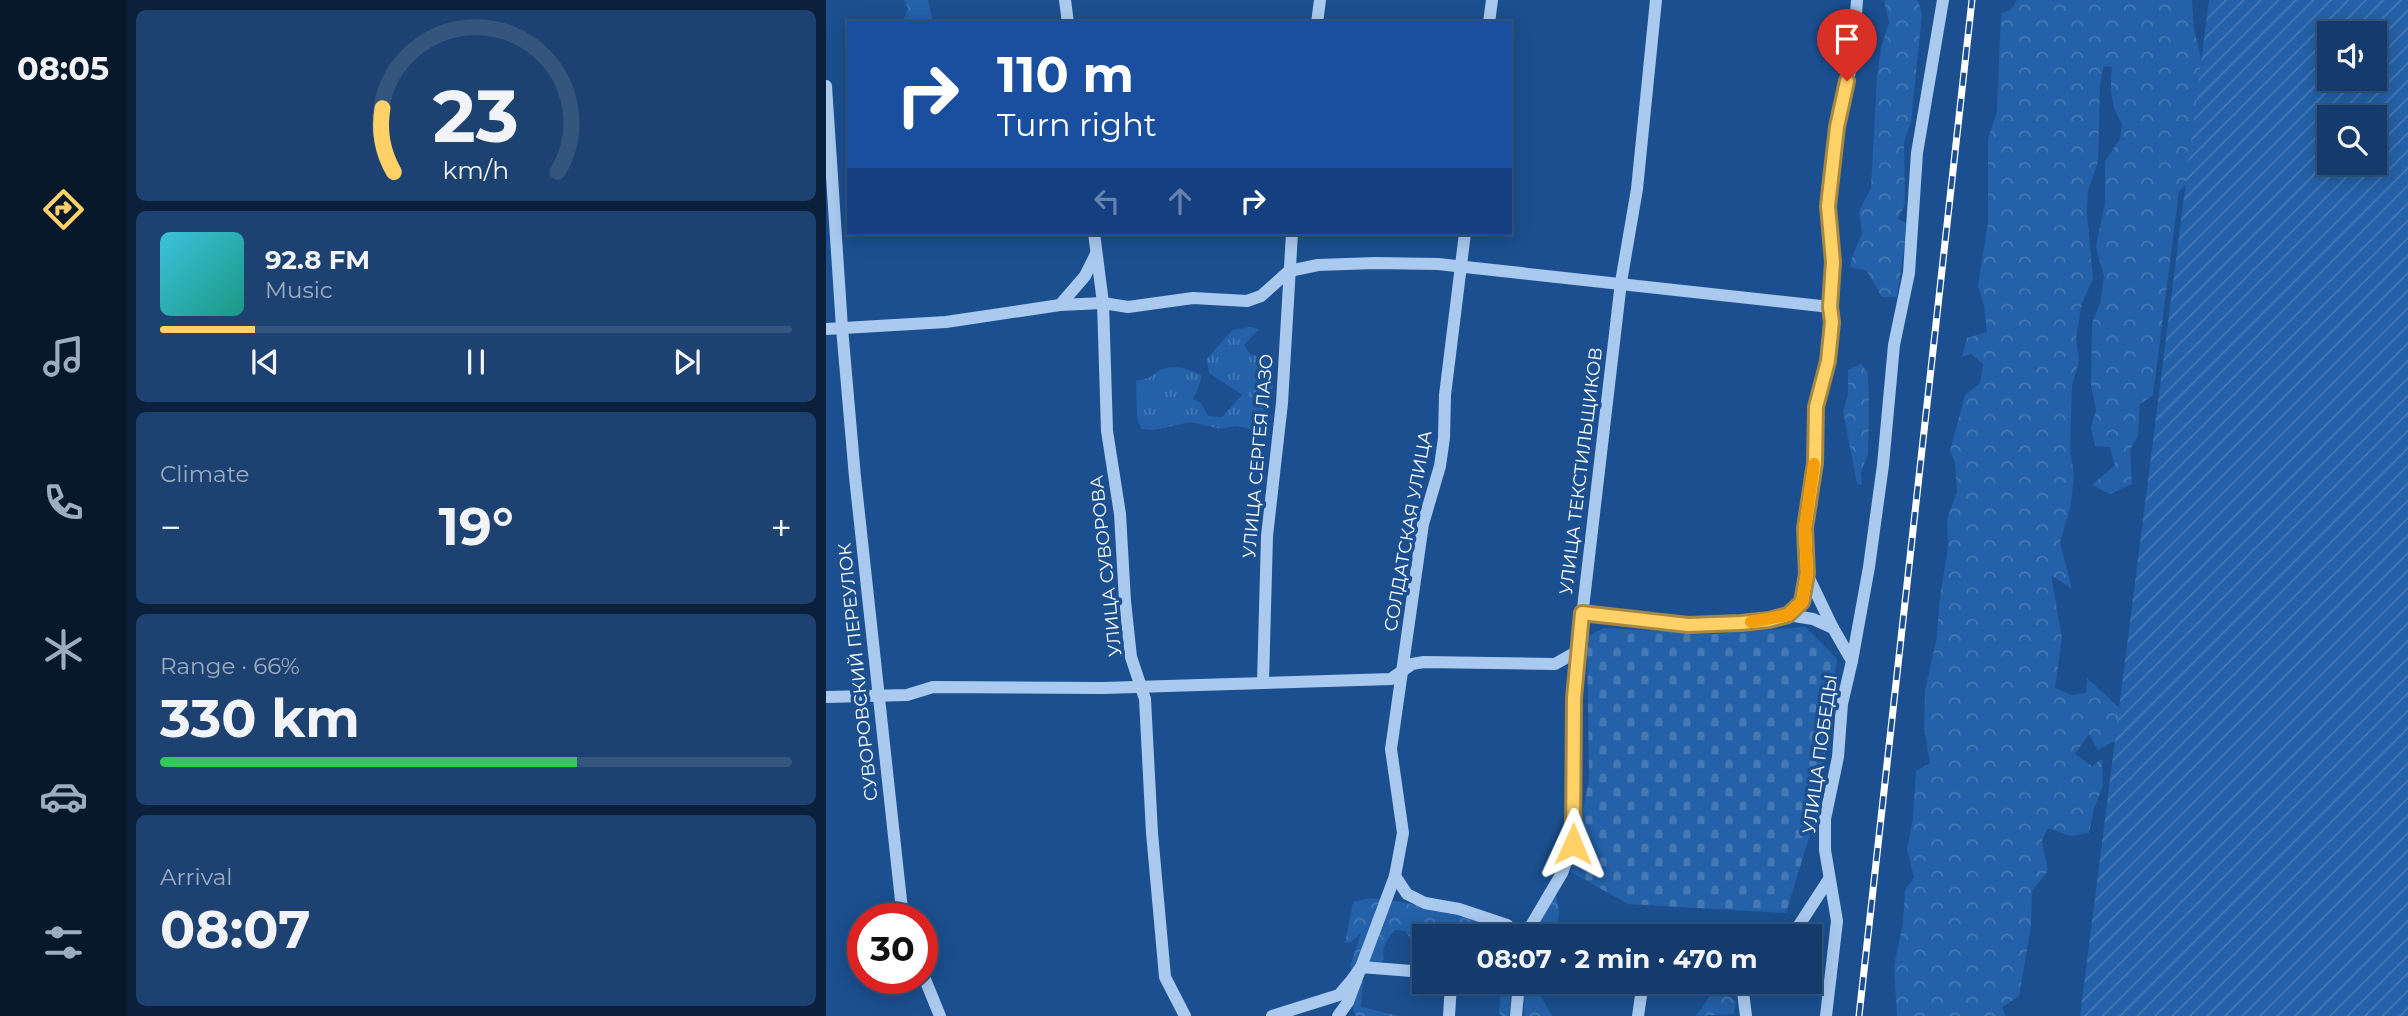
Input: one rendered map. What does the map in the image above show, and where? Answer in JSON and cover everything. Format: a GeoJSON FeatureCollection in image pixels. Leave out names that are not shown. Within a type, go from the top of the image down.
{"type":"FeatureCollection","features":[{"type":"Feature","properties":{"kind":"street"},"geometry":{"type":"LineString","coordinates":[[1065,0],[1068,21]]}},
{"type":"Feature","properties":{"kind":"street"},"geometry":{"type":"LineString","coordinates":[[1317,21],[1320,0]]}},
{"type":"Feature","properties":{"kind":"street"},"geometry":{"type":"LineString","coordinates":[[1489,21],[1492,0]]}},
{"type":"Feature","properties":{"kind":"street","name":"УЛИЦА ТЕКСТИЛЬЩИКОВ"},"geometry":{"type":"LineString","coordinates":[[1532,924],[1562,873],[1573,844],[1574,698],[1578,651],[1621,282],[1637,189],[1656,0]]}},
{"type":"Feature","properties":{"kind":"street"},"geometry":{"type":"LineString","coordinates":[[1788,615],[1802,602],[1807,574],[1805,528],[1815,463],[1816,407],[1828,361],[1832,322],[1830,307],[1833,262],[1828,206],[1837,127],[1853,58],[1857,0]]}},
{"type":"Feature","properties":{"kind":"street"},"geometry":{"type":"LineString","coordinates":[[1852,661],[1881,478],[1894,345],[1909,273],[1917,153],[1943,0]]}},
{"type":"Feature","properties":{"kind":"street","name":"СУВОРОВСКИЙ ПЕРЕУЛОК"},"geometry":{"type":"LineString","coordinates":[[826,86],[855,477],[901,903]]}},
{"type":"Feature","properties":{"kind":"street","name":"УЛИЦА СУВОРОВА"},"geometry":{"type":"LineString","coordinates":[[1094,235],[1102,303],[1107,431],[1120,514],[1131,657],[1142,686],[1150,759],[1152,833],[1165,977],[1186,1016]]}},
{"type":"Feature","properties":{"kind":"street","name":"УЛИЦА СЕРГЕЯ ЛАЗО"},"geometry":{"type":"LineString","coordinates":[[1263,682],[1267,536],[1282,403],[1292,235]]}},
{"type":"Feature","properties":{"kind":"street","name":"СОЛДАТСКАЯ УЛИЦА"},"geometry":{"type":"LineString","coordinates":[[1338,1016],[1348,1002],[1395,876],[1403,833],[1391,749],[1423,524],[1440,466],[1445,395],[1465,235]]}},
{"type":"Feature","properties":{"kind":"street"},"geometry":{"type":"LineString","coordinates":[[1060,305],[1085,275],[1096,254]]}},
{"type":"Feature","properties":{"kind":"street"},"geometry":{"type":"LineString","coordinates":[[826,329],[946,321],[1060,305],[1102,303],[1128,307],[1193,298],[1247,301],[1261,296],[1289,271],[1318,265],[1375,262],[1438,264],[1621,282],[1830,307]]}},
{"type":"Feature","properties":{"kind":"street","name":"УЛИЦА ПОБЕДЫ"},"geometry":{"type":"LineString","coordinates":[[1807,574],[1852,661],[1843,704],[1838,757],[1825,819],[1825,850],[1837,921],[1826,1016]]}},
{"type":"Feature","properties":{"kind":"street"},"geometry":{"type":"LineString","coordinates":[[1582,613],[1688,625],[1741,623],[1788,615],[1813,619],[1833,628]]}},
{"type":"Feature","properties":{"kind":"street"},"geometry":{"type":"LineString","coordinates":[[826,697],[907,695],[933,687],[1103,688],[1391,679],[1412,664],[1424,662],[1555,664],[1578,651]]}},
{"type":"Feature","properties":{"kind":"street"},"geometry":{"type":"LineString","coordinates":[[1395,876],[1407,894],[1425,903],[1459,909],[1504,924]]}},
{"type":"Feature","properties":{"kind":"street"},"geometry":{"type":"LineString","coordinates":[[1800,924],[1829,879]]}},
{"type":"Feature","properties":{"kind":"street"},"geometry":{"type":"LineString","coordinates":[[1272,1016],[1339,995],[1361,967],[1412,971]]}},
{"type":"Feature","properties":{"kind":"street"},"geometry":{"type":"LineString","coordinates":[[931,994],[940,1016]]}},
{"type":"Feature","properties":{"kind":"street"},"geometry":{"type":"LineString","coordinates":[[1449,1016],[1450,994]]}},
{"type":"Feature","properties":{"kind":"street"},"geometry":{"type":"LineString","coordinates":[[1516,1016],[1518,994]]}},
{"type":"Feature","properties":{"kind":"street"},"geometry":{"type":"LineString","coordinates":[[1638,1016],[1641,994]]}},
{"type":"Feature","properties":{"kind":"street"},"geometry":{"type":"LineString","coordinates":[[1745,994],[1746,1016]]}},
{"type":"Feature","properties":{"kind":"green space"},"geometry":{"type":"Polygon","coordinates":[[[904,0],[928,0],[933,21],[903,21],[908,8],[904,0]]]}},
{"type":"Feature","properties":{"kind":"green space"},"geometry":{"type":"Polygon","coordinates":[[[1884,0],[1918,0],[1922,15],[1911,122],[1904,142],[1905,204],[1898,219],[1908,224],[1897,297],[1882,297],[1867,271],[1850,267],[1862,234],[1859,211],[1871,188],[1877,77],[1881,47],[1889,23],[1884,0]]]}},
{"type":"Feature","properties":{"kind":"green space"},"geometry":{"type":"Polygon","coordinates":[[[2017,0],[2192,0],[2194,29],[2206,79],[2200,170],[2179,191],[2153,395],[2140,404],[2138,436],[2130,450],[2132,484],[2110,494],[2092,485],[2115,465],[2110,447],[2095,446],[2091,427],[2096,410],[2091,385],[2092,323],[2100,304],[2104,277],[2096,246],[2105,203],[2105,161],[2120,139],[2122,124],[2112,97],[2112,67],[2104,66],[2100,84],[2098,162],[2088,191],[2087,213],[2093,279],[2082,303],[2076,338],[2079,360],[2072,386],[2070,447],[2074,477],[2070,509],[2060,542],[2072,589],[2051,575],[2062,638],[2055,688],[2072,695],[2086,693],[2087,678],[2126,714],[2121,738],[2098,750],[2089,734],[2075,754],[2092,766],[2102,759],[2103,785],[2089,833],[2071,836],[2048,828],[2042,841],[2048,871],[2032,891],[2031,926],[2019,996],[2002,1007],[2006,1016],[1897,1016],[1894,966],[1903,923],[1905,890],[1914,877],[1907,850],[1913,818],[1916,771],[1930,763],[1924,728],[1925,690],[1937,638],[1948,547],[1947,519],[1957,492],[1955,462],[1950,451],[1965,395],[1980,383],[1983,364],[1971,354],[1962,357],[1967,338],[1987,332],[1978,286],[1988,223],[1988,139],[1997,111],[2001,14],[2012,9],[2017,0]]]}},
{"type":"Feature","properties":{"kind":"green space"},"geometry":{"type":"Polygon","coordinates":[[[2209,0],[2408,0],[2408,1016],[2080,1016],[2209,0]]]}},
{"type":"Feature","properties":{"kind":"green space"},"geometry":{"type":"Polygon","coordinates":[[[1250,327],[1259,329],[1244,345],[1250,354],[1264,358],[1271,373],[1273,387],[1268,398],[1267,423],[1258,430],[1235,426],[1221,429],[1190,422],[1154,430],[1141,429],[1137,416],[1136,380],[1143,380],[1162,369],[1173,367],[1201,375],[1193,399],[1201,403],[1208,416],[1222,417],[1242,395],[1209,373],[1207,359],[1232,330],[1250,327]]]}},
{"type":"Feature","properties":{"kind":"green space"},"geometry":{"type":"Polygon","coordinates":[[[1861,364],[1868,373],[1869,406],[1868,454],[1861,472],[1862,485],[1857,484],[1843,411],[1848,395],[1848,370],[1861,364]]]}},
{"type":"Feature","properties":{"kind":"green space"},"geometry":{"type":"Polygon","coordinates":[[[1805,627],[1837,659],[1818,808],[1786,913],[1628,904],[1571,872],[1589,779],[1587,637],[1604,628],[1713,634],[1805,627]]]}},
{"type":"Feature","properties":{"kind":"green space"},"geometry":{"type":"Polygon","coordinates":[[[1556,895],[1559,911],[1557,924],[1538,924],[1556,895]]]}},
{"type":"Feature","properties":{"kind":"green space"},"geometry":{"type":"Polygon","coordinates":[[[1370,898],[1401,902],[1477,918],[1491,924],[1412,924],[1412,940],[1405,931],[1395,930],[1385,943],[1384,959],[1375,971],[1368,972],[1363,978],[1361,1007],[1399,1016],[1356,1016],[1353,1010],[1351,964],[1361,933],[1351,942],[1345,943],[1353,902],[1370,898]]]}},
{"type":"Feature","properties":{"kind":"green space"},"geometry":{"type":"Polygon","coordinates":[[[1501,994],[1510,994],[1509,1016],[1501,1016],[1501,994]]]}},
{"type":"Feature","properties":{"kind":"green space"},"geometry":{"type":"Polygon","coordinates":[[[1519,994],[1540,994],[1552,1016],[1524,1016],[1524,1000],[1519,994]]]}},
{"type":"Feature","properties":{"kind":"green space"},"geometry":{"type":"Polygon","coordinates":[[[1711,994],[1726,994],[1736,1001],[1734,1014],[1696,1016],[1711,994]]]}},
{"type":"Feature","properties":{"kind":"railway"},"geometry":{"type":"LineString","coordinates":[[1859,1016],[1972,0]]}},
{"type":"Feature","properties":{"kind":"slow traffic"},"geometry":{"type":"LineString","coordinates":[[1751,622],[1788,615],[1802,602],[1807,574],[1805,528],[1814,464]]}},
{"type":"Feature","properties":{"kind":"route"},"geometry":{"type":"LineString","coordinates":[[1573,844],[1574,698],[1582,613],[1688,625],[1741,623],[1788,615],[1802,602],[1807,574],[1805,528],[1815,463],[1816,407],[1828,361],[1832,322],[1830,307],[1833,262],[1828,206],[1837,127],[1847,81]]}}]}
